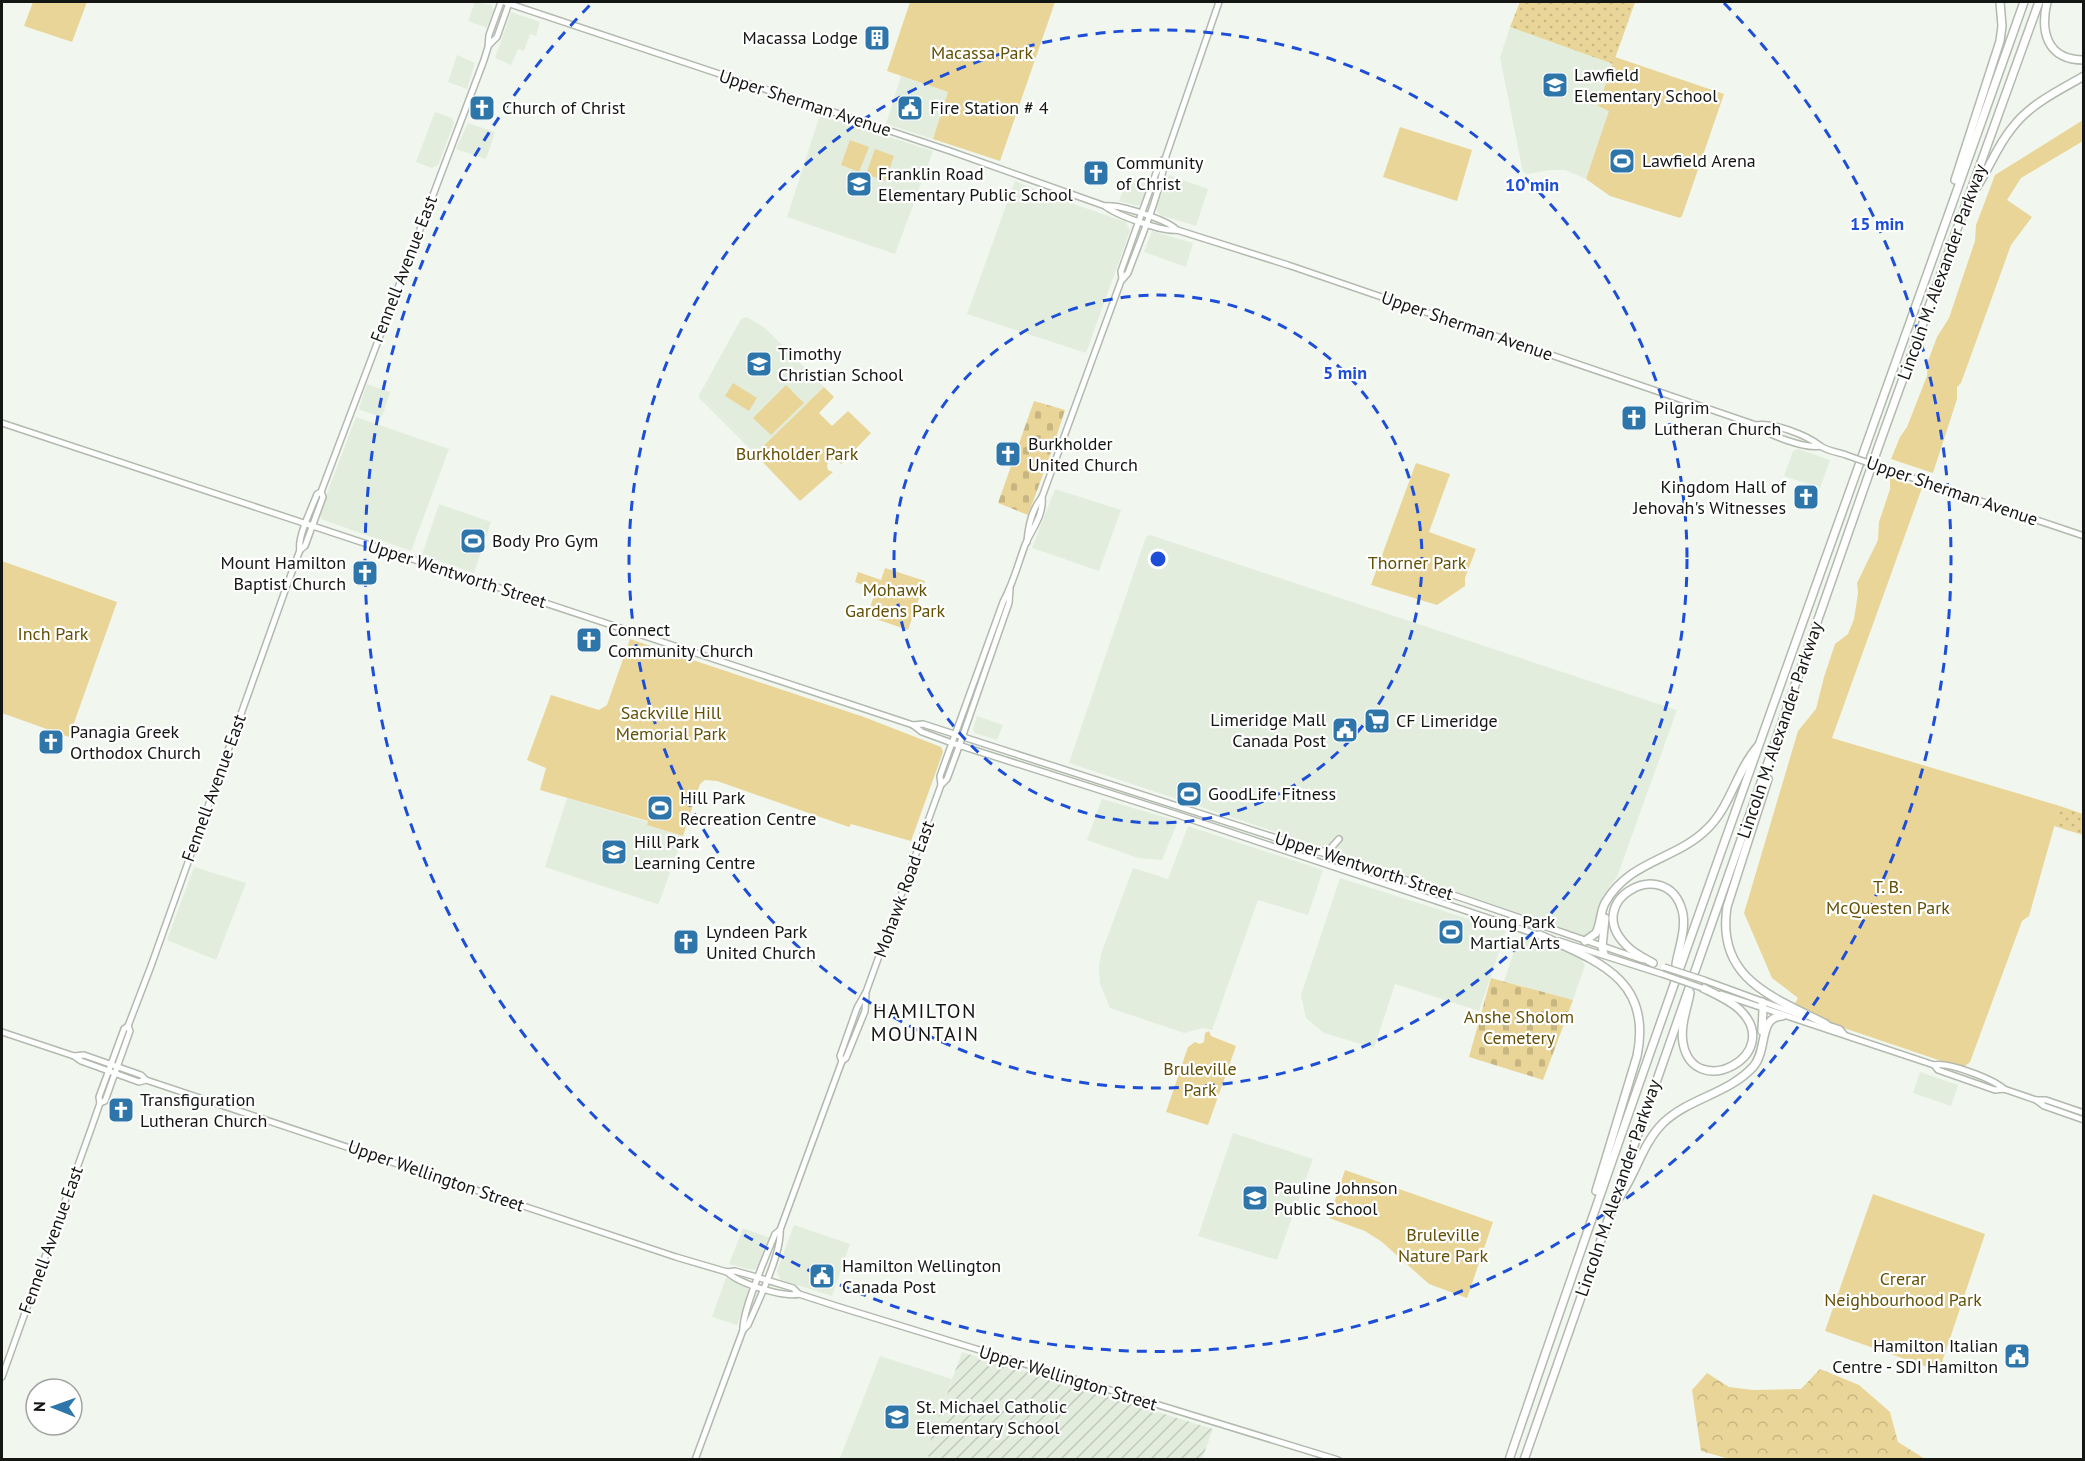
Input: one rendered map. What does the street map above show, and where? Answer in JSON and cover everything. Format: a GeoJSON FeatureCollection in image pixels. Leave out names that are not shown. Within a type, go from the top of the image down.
{"type":"FeatureCollection","features":[{"type":"Feature","properties":{"kind":"highway"},"geometry":{"type":"LineString","coordinates":[[1953,202],[1954,186],[2000,40],[2002,18],[2000,2]]}},
{"type":"Feature","properties":{"kind":"highway","name":"Lincoln M. Alexander Parkway"},"geometry":{"type":"LineString","coordinates":[[1509,1460],[1671,987],[1760,744],[2023,2]]}},
{"type":"Feature","properties":{"kind":"highway","name":"Lincoln M. Alexander Parkway"},"geometry":{"type":"LineString","coordinates":[[1524,1460],[1879,445],[2039,2]]}},
{"type":"Feature","properties":{"kind":"highway"},"geometry":{"type":"LineString","coordinates":[[2047,2],[2045,29],[2050,46],[2067,58],[2084,60]]}},
{"type":"Feature","properties":{"kind":"highway"},"geometry":{"type":"LineString","coordinates":[[1970,198],[1999,146],[2020,118],[2043,100],[2084,76]]}},
{"type":"Feature","properties":{"kind":"highway"},"geometry":{"type":"LineString","coordinates":[[1786,714],[1785,727],[1729,898],[1725,916],[1726,936],[1737,967],[1754,986],[1826,1024]]}},
{"type":"Feature","properties":{"kind":"highway"},"geometry":{"type":"LineString","coordinates":[[1585,941],[1596,933],[1604,904],[1625,877],[1685,846],[1710,826],[1720,812],[1749,756],[1760,744]]}},
{"type":"Feature","properties":{"kind":"highway"},"geometry":{"type":"LineString","coordinates":[[1653,963],[1625,945],[1618,934],[1614,917],[1615,907],[1623,895],[1634,887],[1648,884],[1655,884],[1668,890],[1677,899],[1682,910],[1684,924],[1671,987]]}},
{"type":"Feature","properties":{"kind":"highway"},"geometry":{"type":"LineString","coordinates":[[1603,950],[1605,913],[1612,892]]}},
{"type":"Feature","properties":{"kind":"highway"},"geometry":{"type":"LineString","coordinates":[[1540,935],[1594,960],[1616,975],[1629,991],[1639,1019],[1640,1038],[1637,1056],[1586,1222],[1584,1237]]}},
{"type":"Feature","properties":{"kind":"highway"},"geometry":{"type":"LineString","coordinates":[[1698,960],[1683,1026],[1684,1048],[1700,1067],[1712,1071],[1725,1070],[1740,1062],[1747,1054],[1751,1041],[1750,1029],[1741,1011],[1703,985]]}},
{"type":"Feature","properties":{"kind":"highway"},"geometry":{"type":"LineString","coordinates":[[1745,1075],[1760,1044],[1762,1005]]}},
{"type":"Feature","properties":{"kind":"highway"},"geometry":{"type":"LineString","coordinates":[[1611,1209],[1647,1144],[1662,1124],[1678,1111],[1727,1088],[1745,1075],[1759,1058],[1768,1021],[1773,1017],[1782,1016]]}},
{"type":"Feature","properties":{"kind":"main road","name":"Fennell Avenue East"},"geometry":{"type":"LineString","coordinates":[[2,1377],[100,1103],[99,1097],[109,1068],[124,1029],[128,1026],[300,549],[298,544],[309,524],[317,495],[321,492],[488,47],[496,37],[506,2]]}},
{"type":"Feature","properties":{"kind":"main road","name":"Upper Sherman Avenue"},"geometry":{"type":"LineString","coordinates":[[506,2],[950,151],[1105,206],[1139,221],[1170,231],[1177,230],[1288,264],[1756,425],[1762,430],[1788,440],[1812,447],[1820,446],[2084,536]]}},
{"type":"Feature","properties":{"kind":"main road","name":"Mohawk Road East"},"geometry":{"type":"LineString","coordinates":[[941,785],[940,776],[1003,602],[1010,590],[1027,542],[1028,529],[1037,503],[1042,497],[1122,279],[1128,273],[1149,217],[1162,179],[1166,156],[1219,2]]}},
{"type":"Feature","properties":{"kind":"main road","name":"Mohawk Road East"},"geometry":{"type":"LineString","coordinates":[[1122,279],[1121,271],[1156,173],[1166,156]]}},
{"type":"Feature","properties":{"kind":"main road","name":"Upper Sherman Avenue"},"geometry":{"type":"LineString","coordinates":[[1105,206],[1113,205],[1142,214],[1172,225],[1177,230]]}},
{"type":"Feature","properties":{"kind":"main road","name":"Upper Wentworth Street"},"geometry":{"type":"LineString","coordinates":[[2,423],[913,725],[922,732],[960,746],[1165,811],[1504,924],[1653,963],[1703,985]]}},
{"type":"Feature","properties":{"kind":"main road","name":"Mohawk Road East"},"geometry":{"type":"LineString","coordinates":[[695,1460],[743,1330],[748,1325],[781,1239],[780,1230],[842,1061],[840,1056],[857,1008],[866,992],[941,785],[947,779],[960,746],[1009,603],[1010,590]]}},
{"type":"Feature","properties":{"kind":"main road","name":"Upper Wentworth Street"},"geometry":{"type":"LineString","coordinates":[[913,725],[923,724],[955,734],[1430,888],[1585,941],[1662,974],[1826,1024],[1840,1029],[1844,1034]]}},
{"type":"Feature","properties":{"kind":"main road"},"geometry":{"type":"LineString","coordinates":[[1317,852],[1329,850],[1339,839]]}},
{"type":"Feature","properties":{"kind":"main road"},"geometry":{"type":"LineString","coordinates":[[1391,886],[1430,888]]}},
{"type":"Feature","properties":{"kind":"main road"},"geometry":{"type":"LineString","coordinates":[[1469,901],[1479,909],[1481,916]]}},
{"type":"Feature","properties":{"kind":"main road"},"geometry":{"type":"LineString","coordinates":[[1504,924],[1516,922],[1541,925]]}},
{"type":"Feature","properties":{"kind":"main road","name":"Upper Wentworth Street"},"geometry":{"type":"LineString","coordinates":[[1762,1005],[1782,1016],[1844,1034],[1934,1065],[1938,1070],[1995,1090],[2004,1089],[2036,1100],[2044,1106],[2084,1120]]}},
{"type":"Feature","properties":{"kind":"main road","name":"Fennell Avenue East"},"geometry":{"type":"LineString","coordinates":[[100,1103],[105,1101],[117,1070],[130,1031],[128,1026]]}},
{"type":"Feature","properties":{"kind":"main road","name":"Upper Wellington Street"},"geometry":{"type":"LineString","coordinates":[[2,1032],[75,1056],[84,1055],[139,1082],[146,1080],[727,1272],[735,1271],[793,1288],[799,1294],[1338,1460]]}},
{"type":"Feature","properties":{"kind":"main road","name":"Upper Wentworth Street"},"geometry":{"type":"LineString","coordinates":[[2036,1100],[2046,1100],[2084,1113]]}},
{"type":"Feature","properties":{"kind":"main road","name":"Mohawk Road East"},"geometry":{"type":"LineString","coordinates":[[743,1330],[742,1322],[758,1278],[775,1234],[780,1230]]}},
{"type":"Feature","properties":{"kind":"main road","name":"Upper Wellington Street"},"geometry":{"type":"LineString","coordinates":[[727,1272],[733,1279],[791,1296],[799,1294]]}},
{"type":"Feature","properties":{"kind":"shaded area"},"geometry":{"type":"Polygon","coordinates":[[[475,2],[491,5],[494,10],[487,28],[468,21],[475,2]]]}},
{"type":"Feature","properties":{"kind":"shaded area"},"geometry":{"type":"Polygon","coordinates":[[[511,12],[540,22],[536,36],[530,34],[524,51],[518,49],[511,65],[495,58],[511,12]]]}},
{"type":"Feature","properties":{"kind":"shaded area","name":"Lawfield Elementary School"},"geometry":{"type":"Polygon","coordinates":[[[1510,27],[1613,64],[1598,106],[1610,110],[1586,179],[1565,170],[1527,174],[1523,172],[1500,57],[1510,27]]]}},
{"type":"Feature","properties":{"kind":"shaded area"},"geometry":{"type":"Polygon","coordinates":[[[457,55],[475,63],[467,89],[448,82],[457,55]]]}},
{"type":"Feature","properties":{"kind":"shaded area"},"geometry":{"type":"Polygon","coordinates":[[[901,76],[948,92],[933,139],[886,124],[901,76]]]}},
{"type":"Feature","properties":{"kind":"shaded area"},"geometry":{"type":"Polygon","coordinates":[[[435,112],[452,118],[454,123],[438,165],[432,168],[416,162],[435,112]]]}},
{"type":"Feature","properties":{"kind":"shaded area","name":"Franklin Road Elementary Public School"},"geometry":{"type":"Polygon","coordinates":[[[820,115],[933,151],[895,254],[787,217],[820,115]]]}},
{"type":"Feature","properties":{"kind":"shaded area"},"geometry":{"type":"Polygon","coordinates":[[[468,123],[495,132],[486,159],[456,149],[468,123]]]}},
{"type":"Feature","properties":{"kind":"shaded area"},"geometry":{"type":"Polygon","coordinates":[[[1169,175],[1208,189],[1196,226],[1160,215],[1157,211],[1156,208],[1169,175]]]}},
{"type":"Feature","properties":{"kind":"shaded area"},"geometry":{"type":"Polygon","coordinates":[[[1128,177],[1147,184],[1141,204],[1138,206],[1119,201],[1128,177]]]}},
{"type":"Feature","properties":{"kind":"shaded area"},"geometry":{"type":"Polygon","coordinates":[[[1015,181],[1126,222],[1130,231],[1086,353],[967,314],[1015,181]]]}},
{"type":"Feature","properties":{"kind":"shaded area"},"geometry":{"type":"Polygon","coordinates":[[[1152,231],[1193,243],[1186,267],[1144,252],[1152,231]]]}},
{"type":"Feature","properties":{"kind":"shaded area","name":"Timothy Christian School"},"geometry":{"type":"Polygon","coordinates":[[[747,317],[765,328],[824,387],[755,454],[698,397],[741,319],[747,317]]]}},
{"type":"Feature","properties":{"kind":"shaded area"},"geometry":{"type":"Polygon","coordinates":[[[367,384],[390,392],[382,417],[359,408],[367,384]]]}},
{"type":"Feature","properties":{"kind":"shaded area"},"geometry":{"type":"Polygon","coordinates":[[[356,417],[449,449],[411,551],[321,519],[320,512],[356,417]]]}},
{"type":"Feature","properties":{"kind":"shaded area"},"geometry":{"type":"Polygon","coordinates":[[[1798,449],[1830,460],[1820,488],[1784,476],[1793,451],[1798,449]]]}},
{"type":"Feature","properties":{"kind":"shaded area"},"geometry":{"type":"Polygon","coordinates":[[[1055,489],[1121,510],[1099,571],[1032,548],[1055,489]]]}},
{"type":"Feature","properties":{"kind":"shaded area"},"geometry":{"type":"Polygon","coordinates":[[[439,504],[491,522],[474,573],[422,555],[439,504]]]}},
{"type":"Feature","properties":{"kind":"shaded area"},"geometry":{"type":"Polygon","coordinates":[[[1150,535],[1677,710],[1617,877],[1603,899],[1594,931],[1588,936],[1579,936],[1537,919],[1069,763],[1146,537],[1150,535]]]}},
{"type":"Feature","properties":{"kind":"shaded area"},"geometry":{"type":"Polygon","coordinates":[[[977,716],[1003,725],[997,740],[975,733],[973,729],[977,716]]]}},
{"type":"Feature","properties":{"kind":"shaded area","name":"Hill Park Learning Centre"},"geometry":{"type":"Polygon","coordinates":[[[567,798],[648,822],[647,825],[683,836],[659,903],[545,867],[567,798]]]}},
{"type":"Feature","properties":{"kind":"shaded area"},"geometry":{"type":"Polygon","coordinates":[[[1102,799],[1178,821],[1162,860],[1138,858],[1087,840],[1102,799]]]}},
{"type":"Feature","properties":{"kind":"shaded area"},"geometry":{"type":"Polygon","coordinates":[[[1188,826],[1323,870],[1308,915],[1258,900],[1212,1030],[1203,1028],[1184,1033],[1110,1008],[1100,984],[1099,967],[1101,954],[1133,868],[1168,879],[1188,826]]]}},
{"type":"Feature","properties":{"kind":"shaded area"},"geometry":{"type":"Polygon","coordinates":[[[194,867],[246,883],[216,960],[167,940],[194,867]]]}},
{"type":"Feature","properties":{"kind":"shaded area"},"geometry":{"type":"Polygon","coordinates":[[[1340,878],[1506,931],[1479,1011],[1395,984],[1374,1048],[1324,1033],[1306,1018],[1301,995],[1340,878]]]}},
{"type":"Feature","properties":{"kind":"shaded area"},"geometry":{"type":"Polygon","coordinates":[[[1520,934],[1580,958],[1585,965],[1573,1000],[1504,981],[1520,934]]]}},
{"type":"Feature","properties":{"kind":"shaded area"},"geometry":{"type":"Polygon","coordinates":[[[1920,1072],[1958,1085],[1951,1106],[1913,1093],[1920,1072]]]}},
{"type":"Feature","properties":{"kind":"shaded area","name":"Pauline Johnson Public School"},"geometry":{"type":"Polygon","coordinates":[[[1233,1133],[1313,1159],[1277,1260],[1198,1236],[1233,1133]]]}},
{"type":"Feature","properties":{"kind":"shaded area"},"geometry":{"type":"Polygon","coordinates":[[[794,1225],[850,1244],[832,1296],[781,1280],[777,1271],[794,1225]]]}},
{"type":"Feature","properties":{"kind":"shaded area"},"geometry":{"type":"Polygon","coordinates":[[[743,1228],[770,1238],[756,1269],[729,1264],[743,1228]]]}},
{"type":"Feature","properties":{"kind":"shaded area"},"geometry":{"type":"Polygon","coordinates":[[[726,1278],[747,1287],[749,1292],[737,1325],[712,1317],[726,1278]]]}},
{"type":"Feature","properties":{"kind":"shaded area"},"geometry":{"type":"Polygon","coordinates":[[[962,1352],[1213,1429],[1202,1459],[937,1460],[925,1455],[962,1352]]]}},
{"type":"Feature","properties":{"kind":"shaded area","name":"St. Michael Catholic Elementary School"},"geometry":{"type":"Polygon","coordinates":[[[880,1356],[952,1379],[925,1455],[937,1459],[840,1458],[880,1356]]]}},
{"type":"Feature","properties":{"kind":"green space"},"geometry":{"type":"Polygon","coordinates":[[[33,2],[87,2],[72,42],[24,26],[33,2]]]}},
{"type":"Feature","properties":{"kind":"green space","name":"Macassa Park"},"geometry":{"type":"Polygon","coordinates":[[[910,2],[1055,2],[1000,161],[933,139],[948,92],[887,71],[910,2]]]}},
{"type":"Feature","properties":{"kind":"green space"},"geometry":{"type":"Polygon","coordinates":[[[1520,2],[1635,2],[1613,64],[1510,27],[1520,2]]]}},
{"type":"Feature","properties":{"kind":"green space"},"geometry":{"type":"Polygon","coordinates":[[[1615,57],[1724,94],[1680,218],[1610,196],[1586,179],[1609,111],[1598,106],[1615,57]]]}},
{"type":"Feature","properties":{"kind":"green space"},"geometry":{"type":"Polygon","coordinates":[[[2083,120],[2083,141],[2021,178],[2007,200],[2032,217],[2011,245],[1961,383],[1957,387],[1957,399],[1933,473],[1891,459],[1907,427],[1927,376],[1928,361],[1937,337],[1949,318],[1975,241],[1976,225],[1995,175],[2083,120]]]}},
{"type":"Feature","properties":{"kind":"green space"},"geometry":{"type":"Polygon","coordinates":[[[1400,127],[1472,150],[1457,201],[1383,177],[1400,127]]]}},
{"type":"Feature","properties":{"kind":"green space"},"geometry":{"type":"Polygon","coordinates":[[[850,140],[869,147],[859,172],[841,165],[850,140]]]}},
{"type":"Feature","properties":{"kind":"green space"},"geometry":{"type":"Polygon","coordinates":[[[875,149],[894,156],[885,181],[866,174],[875,149]]]}},
{"type":"Feature","properties":{"kind":"green space"},"geometry":{"type":"Polygon","coordinates":[[[733,383],[757,398],[749,411],[725,396],[733,383]]]}},
{"type":"Feature","properties":{"kind":"green space"},"geometry":{"type":"Polygon","coordinates":[[[786,385],[804,403],[771,435],[753,418],[786,385]]]}},
{"type":"Feature","properties":{"kind":"green space","name":"Burkholder Park"},"geometry":{"type":"Polygon","coordinates":[[[824,387],[834,397],[819,413],[832,426],[848,411],[871,433],[841,464],[836,459],[828,461],[828,470],[833,472],[800,501],[755,454],[824,387]]]}},
{"type":"Feature","properties":{"kind":"green space"},"geometry":{"type":"Polygon","coordinates":[[[1034,401],[1065,410],[1028,515],[998,503],[1034,401]]]}},
{"type":"Feature","properties":{"kind":"green space","name":"Thorner Park"},"geometry":{"type":"Polygon","coordinates":[[[1416,463],[1450,474],[1429,532],[1476,549],[1465,578],[1465,586],[1437,605],[1371,585],[1416,463]]]}},
{"type":"Feature","properties":{"kind":"green space","name":"T. B. McQuesten Park"},"geometry":{"type":"Polygon","coordinates":[[[1890,477],[1922,488],[1832,738],[2060,806],[2029,916],[2022,921],[1970,1062],[1962,1068],[1838,1026],[1794,1005],[1798,998],[1772,978],[1744,913],[1798,731],[1816,709],[1835,644],[1848,634],[1854,619],[1858,593],[1857,583],[1878,540],[1879,522],[1890,489],[1890,477]]]}},
{"type":"Feature","properties":{"kind":"green space","name":"Inch Park"},"geometry":{"type":"Polygon","coordinates":[[[2,561],[117,602],[69,737],[2,713],[2,561]]]}},
{"type":"Feature","properties":{"kind":"green space","name":"Mohawk Gardens Park"},"geometry":{"type":"Polygon","coordinates":[[[885,568],[925,581],[908,630],[867,616],[876,590],[855,582],[858,572],[881,580],[885,568]]]}},
{"type":"Feature","properties":{"kind":"green space","name":"Sackville Hill Memorial Park"},"geometry":{"type":"Polygon","coordinates":[[[630,639],[864,717],[941,747],[943,752],[911,841],[851,824],[849,827],[717,781],[705,780],[700,784],[683,836],[647,825],[648,821],[540,790],[546,768],[527,760],[551,695],[599,710],[607,705],[630,639]]]}},
{"type":"Feature","properties":{"kind":"green space"},"geometry":{"type":"Polygon","coordinates":[[[2060,806],[2083,814],[2083,835],[2054,826],[2060,806]]]}},
{"type":"Feature","properties":{"kind":"green space","name":"Anshe Sholom Cemetery"},"geometry":{"type":"Polygon","coordinates":[[[1491,978],[1573,1000],[1543,1080],[1469,1057],[1491,978]]]}},
{"type":"Feature","properties":{"kind":"green space","name":"Bruleville Park"},"geometry":{"type":"Polygon","coordinates":[[[1209,1031],[1211,1036],[1236,1046],[1208,1125],[1166,1112],[1188,1047],[1195,1042],[1200,1044],[1204,1042],[1205,1033],[1209,1031]]]}},
{"type":"Feature","properties":{"kind":"green space","name":"Bruleville Nature Park"},"geometry":{"type":"Polygon","coordinates":[[[1345,1170],[1493,1222],[1467,1298],[1429,1284],[1382,1242],[1365,1231],[1329,1218],[1345,1170]]]}},
{"type":"Feature","properties":{"kind":"green space","name":"Crerar Neighbourhood Park"},"geometry":{"type":"Polygon","coordinates":[[[1873,1194],[1985,1234],[1939,1371],[1825,1331],[1873,1194]]]}},
{"type":"Feature","properties":{"kind":"green space"},"geometry":{"type":"Polygon","coordinates":[[[1820,1369],[1859,1385],[1890,1412],[1898,1442],[1925,1459],[1733,1460],[1701,1451],[1692,1390],[1707,1373],[1729,1387],[1753,1390],[1801,1389],[1820,1369]]]}},
{"type":"Feature","properties":{"kind":"place","name":"Macassa Lodge"},"geometry":{"type":"Point","coordinates":[877,38]}},
{"type":"Feature","properties":{"kind":"place","name":"Lawfield Elementary School"},"geometry":{"type":"Point","coordinates":[1555,85]}},
{"type":"Feature","properties":{"kind":"place","name":"Church of Christ"},"geometry":{"type":"Point","coordinates":[482,108]}},
{"type":"Feature","properties":{"kind":"place","name":"Fire Station # 4"},"geometry":{"type":"Point","coordinates":[910,108]}},
{"type":"Feature","properties":{"kind":"place","name":"Lawfield Arena"},"geometry":{"type":"Point","coordinates":[1622,161]}},
{"type":"Feature","properties":{"kind":"place","name":"Community of Christ"},"geometry":{"type":"Point","coordinates":[1096,173]}},
{"type":"Feature","properties":{"kind":"place","name":"Franklin Road Elementary Public School"},"geometry":{"type":"Point","coordinates":[859,184]}},
{"type":"Feature","properties":{"kind":"place","name":"Timothy Christian School"},"geometry":{"type":"Point","coordinates":[759,364]}},
{"type":"Feature","properties":{"kind":"place","name":"Pilgrim Lutheran Church"},"geometry":{"type":"Point","coordinates":[1634,418]}},
{"type":"Feature","properties":{"kind":"place","name":"Burkholder United Church"},"geometry":{"type":"Point","coordinates":[1008,454]}},
{"type":"Feature","properties":{"kind":"place","name":"Kingdom Hall of Jehovah's Witnesses"},"geometry":{"type":"Point","coordinates":[1806,497]}},
{"type":"Feature","properties":{"kind":"place","name":"Body Pro Gym"},"geometry":{"type":"Point","coordinates":[473,541]}},
{"type":"Feature","properties":{"kind":"place","name":"Mount Hamilton Baptist Church"},"geometry":{"type":"Point","coordinates":[365,573]}},
{"type":"Feature","properties":{"kind":"place","name":"Connect Community Church"},"geometry":{"type":"Point","coordinates":[589,640]}},
{"type":"Feature","properties":{"kind":"place","name":"CF Limeridge"},"geometry":{"type":"Point","coordinates":[1377,721]}},
{"type":"Feature","properties":{"kind":"place","name":"Limeridge Mall Canada Post"},"geometry":{"type":"Point","coordinates":[1345,730]}},
{"type":"Feature","properties":{"kind":"place","name":"Panagia Greek Orthodox Church"},"geometry":{"type":"Point","coordinates":[51,742]}},
{"type":"Feature","properties":{"kind":"place","name":"GoodLife Fitness"},"geometry":{"type":"Point","coordinates":[1189,794]}},
{"type":"Feature","properties":{"kind":"place","name":"Hill Park Recreation Centre"},"geometry":{"type":"Point","coordinates":[660,808]}},
{"type":"Feature","properties":{"kind":"place","name":"Hill Park Learning Centre"},"geometry":{"type":"Point","coordinates":[614,852]}},
{"type":"Feature","properties":{"kind":"place","name":"Young Park Martial Arts"},"geometry":{"type":"Point","coordinates":[1451,932]}},
{"type":"Feature","properties":{"kind":"place","name":"Lyndeen Park United Church"},"geometry":{"type":"Point","coordinates":[686,942]}},
{"type":"Feature","properties":{"kind":"place","name":"Transfiguration Lutheran Church"},"geometry":{"type":"Point","coordinates":[121,1110]}},
{"type":"Feature","properties":{"kind":"place","name":"Pauline Johnson Public School"},"geometry":{"type":"Point","coordinates":[1255,1198]}},
{"type":"Feature","properties":{"kind":"place","name":"Hamilton Wellington Canada Post"},"geometry":{"type":"Point","coordinates":[822,1276]}},
{"type":"Feature","properties":{"kind":"place","name":"Hamilton Italian Centre - SDI Hamilton"},"geometry":{"type":"Point","coordinates":[2017,1356]}},
{"type":"Feature","properties":{"kind":"place","name":"St. Michael Catholic Elementary School"},"geometry":{"type":"Point","coordinates":[897,1417]}},
{"type":"Feature","properties":{"kind":"district","name":"HAMILTON MOUNTAIN"},"geometry":{"type":"Point","coordinates":[925,1022]}}]}
